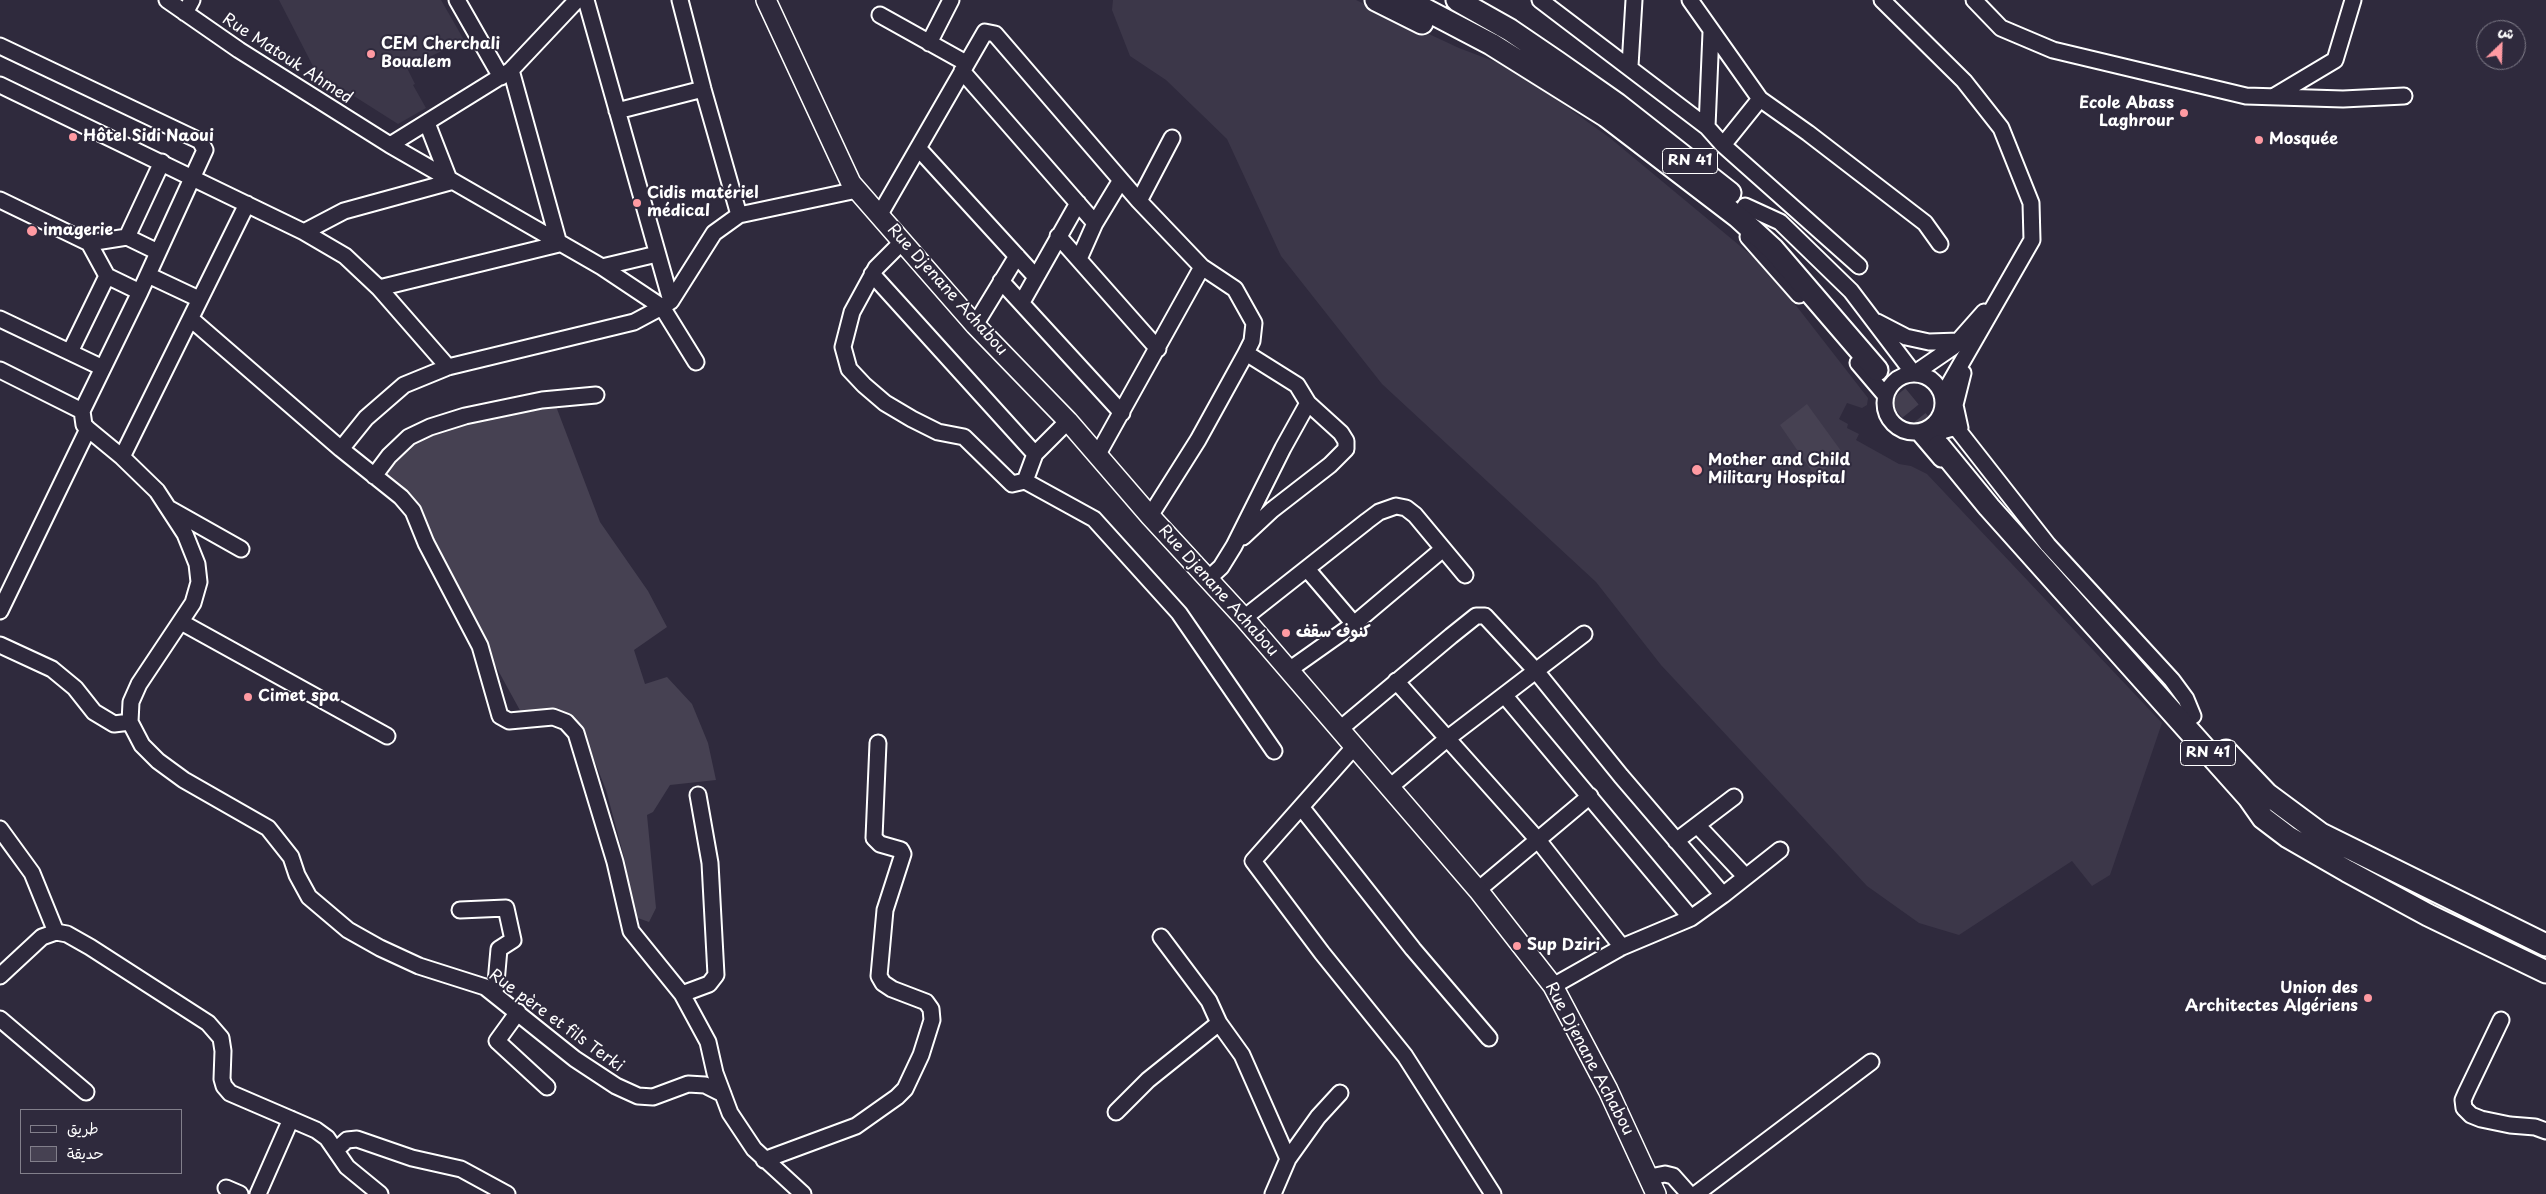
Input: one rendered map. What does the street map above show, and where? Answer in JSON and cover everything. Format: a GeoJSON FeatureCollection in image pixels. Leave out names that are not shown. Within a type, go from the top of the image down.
{"type":"FeatureCollection","features":[{"type":"Feature","properties":{"kind":"highway"},"geometry":{"type":"LineString","coordinates":[[1376,0],[1444,33],[1496,52],[1523,66]]}},
{"type":"Feature","properties":{"kind":"highway","name":"RN 41"},"geometry":{"type":"LineString","coordinates":[[1407,0],[1491,44],[1523,66],[1606,116],[1739,209],[1766,223],[1791,249],[1884,368]]}},
{"type":"Feature","properties":{"kind":"highway","name":"RN 41"},"geometry":{"type":"LineString","coordinates":[[1457,0],[1510,30],[1610,99],[1739,209]]}},
{"type":"Feature","properties":{"kind":"highway","name":"RN 41"},"geometry":{"type":"LineString","coordinates":[[1947,439],[1989,507],[2189,721],[2266,794],[2321,834],[2546,945]]}},
{"type":"Feature","properties":{"kind":"highway","name":"RN 41"},"geometry":{"type":"LineString","coordinates":[[2189,721],[2273,826],[2347,871],[2546,972]]}},
{"type":"Feature","properties":{"kind":"highway"},"geometry":{"type":"LineString","coordinates":[[2468,934],[2468,922],[2476,920],[2546,952]]}},
{"type":"Feature","properties":{"kind":"main road","name":"Rue Djenane Achabou"},"geometry":{"type":"LineString","coordinates":[[766,0],[850,183],[880,214],[975,326],[1068,421],[1150,516],[1244,618],[1478,890],[1554,986],[1654,1186]]}},
{"type":"Feature","properties":{"kind":"street","name":"Rue Matouk Ahmed"},"geometry":{"type":"LineString","coordinates":[[167,0],[188,7],[247,56],[450,182],[666,304]]}},
{"type":"Feature","properties":{"kind":"street"},"geometry":{"type":"LineString","coordinates":[[379,288],[559,244],[506,73],[458,0]]}},
{"type":"Feature","properties":{"kind":"street"},"geometry":{"type":"LineString","coordinates":[[390,145],[506,73],[577,0]]}},
{"type":"Feature","properties":{"kind":"street"},"geometry":{"type":"LineString","coordinates":[[586,0],[657,254],[666,304],[696,362]]}},
{"type":"Feature","properties":{"kind":"street"},"geometry":{"type":"LineString","coordinates":[[680,0],[739,215]]}},
{"type":"Feature","properties":{"kind":"street"},"geometry":{"type":"LineString","coordinates":[[929,43],[951,0]]}},
{"type":"Feature","properties":{"kind":"street"},"geometry":{"type":"LineString","coordinates":[[1540,0],[1630,66],[1707,127],[1723,145],[1859,266]]}},
{"type":"Feature","properties":{"kind":"street"},"geometry":{"type":"LineString","coordinates":[[1630,66],[1634,0]]}},
{"type":"Feature","properties":{"kind":"street"},"geometry":{"type":"LineString","coordinates":[[1690,0],[1760,100],[1801,128],[1925,223],[1940,244]]}},
{"type":"Feature","properties":{"kind":"street"},"geometry":{"type":"LineString","coordinates":[[1882,0],[1964,81],[2002,128],[2031,203],[2032,240],[2004,290],[1964,346],[1943,395],[1947,439]]}},
{"type":"Feature","properties":{"kind":"street"},"geometry":{"type":"LineString","coordinates":[[1974,0],[2001,28],[2053,50],[2246,96],[2343,99],[2404,96]]}},
{"type":"Feature","properties":{"kind":"street"},"geometry":{"type":"LineString","coordinates":[[2273,97],[2335,60],[2353,0]]}},
{"type":"Feature","properties":{"kind":"street"},"geometry":{"type":"LineString","coordinates":[[880,15],[929,43],[964,67],[1095,223]]}},
{"type":"Feature","properties":{"kind":"street"},"geometry":{"type":"LineString","coordinates":[[880,214],[985,32],[995,34],[1139,201],[1202,267],[1235,290],[1248,311],[1255,328],[1246,353],[1198,440],[1150,516]]}},
{"type":"Feature","properties":{"kind":"street"},"geometry":{"type":"LineString","coordinates":[[1707,127],[1711,32]]}},
{"type":"Feature","properties":{"kind":"street"},"geometry":{"type":"LineString","coordinates":[[0,46],[200,141],[205,150],[140,292],[82,411],[84,425],[122,457],[157,491],[185,534],[197,564],[199,582],[193,603],[139,684],[131,702],[130,722],[114,724],[94,712],[75,688],[52,669],[0,645]]}},
{"type":"Feature","properties":{"kind":"street"},"geometry":{"type":"LineString","coordinates":[[0,85],[304,232],[345,256],[379,288],[448,367]]}},
{"type":"Feature","properties":{"kind":"street"},"geometry":{"type":"LineString","coordinates":[[617,111],[703,89]]}},
{"type":"Feature","properties":{"kind":"street"},"geometry":{"type":"LineString","coordinates":[[1723,145],[1760,100]]}},
{"type":"Feature","properties":{"kind":"street"},"geometry":{"type":"LineString","coordinates":[[304,232],[344,211],[450,182],[427,123]]}},
{"type":"Feature","properties":{"kind":"street"},"geometry":{"type":"LineString","coordinates":[[1139,201],[1172,138]]}},
{"type":"Feature","properties":{"kind":"street"},"geometry":{"type":"LineString","coordinates":[[918,148],[1035,276]]}},
{"type":"Feature","properties":{"kind":"street"},"geometry":{"type":"LineString","coordinates":[[127,237],[162,162]]}},
{"type":"Feature","properties":{"kind":"street"},"geometry":{"type":"LineString","coordinates":[[1079,259],[1095,223],[1121,180]]}},
{"type":"Feature","properties":{"kind":"street"},"geometry":{"type":"LineString","coordinates":[[341,449],[366,418],[404,385],[448,367],[634,322],[666,304],[714,233],[739,215],[857,190]]}},
{"type":"Feature","properties":{"kind":"street"},"geometry":{"type":"LineString","coordinates":[[0,200],[89,244],[107,276],[140,292]]}},
{"type":"Feature","properties":{"kind":"street"},"geometry":{"type":"LineString","coordinates":[[1022,302],[1078,203]]}},
{"type":"Feature","properties":{"kind":"street"},"geometry":{"type":"LineString","coordinates":[[122,457],[246,204]]}},
{"type":"Feature","properties":{"kind":"street"},"geometry":{"type":"LineString","coordinates":[[1739,209],[1780,222],[1851,292],[1872,319],[1884,368],[1887,413],[1895,425],[1910,432],[1947,439]]}},
{"type":"Feature","properties":{"kind":"street"},"geometry":{"type":"LineString","coordinates":[[1058,236],[1158,349]]}},
{"type":"Feature","properties":{"kind":"street"},"geometry":{"type":"LineString","coordinates":[[89,244],[127,237],[158,252]]}},
{"type":"Feature","properties":{"kind":"street"},"geometry":{"type":"LineString","coordinates":[[903,241],[872,274],[852,312],[843,347],[849,369],[878,397],[912,419],[938,432],[964,438],[1012,484],[1025,481],[1094,519],[1107,531],[1179,613],[1274,751]]}},
{"type":"Feature","properties":{"kind":"street"},"geometry":{"type":"LineString","coordinates":[[602,267],[657,254]]}},
{"type":"Feature","properties":{"kind":"street"},"geometry":{"type":"LineString","coordinates":[[975,326],[1016,256]]}},
{"type":"Feature","properties":{"kind":"street"},"geometry":{"type":"LineString","coordinates":[[1098,454],[1202,267]]}},
{"type":"Feature","properties":{"kind":"street"},"geometry":{"type":"LineString","coordinates":[[872,274],[1034,454]]}},
{"type":"Feature","properties":{"kind":"street"},"geometry":{"type":"LineString","coordinates":[[148,275],[199,299]]}},
{"type":"Feature","properties":{"kind":"street"},"geometry":{"type":"LineString","coordinates":[[70,352],[107,276]]}},
{"type":"Feature","properties":{"kind":"street"},"geometry":{"type":"LineString","coordinates":[[1001,281],[1122,412]]}},
{"type":"Feature","properties":{"kind":"street"},"geometry":{"type":"LineString","coordinates":[[191,318],[341,449],[401,497],[413,511],[426,543],[480,646],[500,716],[509,721],[553,718],[566,722],[576,733],[615,862],[631,931],[682,994],[708,1042],[715,1073],[730,1113],[754,1149],[803,1194]]}},
{"type":"Feature","properties":{"kind":"street"},"geometry":{"type":"LineString","coordinates":[[0,319],[103,368]]}},
{"type":"Feature","properties":{"kind":"street"},"geometry":{"type":"LineString","coordinates":[[1872,319],[1906,337],[1964,346]]}},
{"type":"Feature","properties":{"kind":"street"},"geometry":{"type":"LineString","coordinates":[[1886,396],[1893,382],[1899,378],[1914,373],[1964,346]]}},
{"type":"Feature","properties":{"kind":"street"},"geometry":{"type":"LineString","coordinates":[[1947,439],[1957,420],[1956,398],[1964,346]]}},
{"type":"Feature","properties":{"kind":"street"},"geometry":{"type":"LineString","coordinates":[[1234,546],[1272,510],[1330,465],[1346,450],[1346,441],[1342,433],[1308,403],[1304,394],[1290,379],[1246,353]]}},
{"type":"Feature","properties":{"kind":"street"},"geometry":{"type":"LineString","coordinates":[[1884,368],[1914,373],[1933,380],[1943,395]]}},
{"type":"Feature","properties":{"kind":"street"},"geometry":{"type":"LineString","coordinates":[[0,370],[82,411]]}},
{"type":"Feature","properties":{"kind":"street"},"geometry":{"type":"LineString","coordinates":[[374,476],[389,456],[409,437],[430,427],[465,416],[542,400],[596,395]]}},
{"type":"Feature","properties":{"kind":"street"},"geometry":{"type":"LineString","coordinates":[[1208,579],[1221,567],[1234,546],[1283,448],[1308,403]]}},
{"type":"Feature","properties":{"kind":"street"},"geometry":{"type":"LineString","coordinates":[[1918,432],[1929,428],[1938,421],[1943,411]]}},
{"type":"Feature","properties":{"kind":"street"},"geometry":{"type":"LineString","coordinates":[[1025,481],[1034,454],[1068,421]]}},
{"type":"Feature","properties":{"kind":"street"},"geometry":{"type":"LineString","coordinates":[[0,611],[88,429]]}},
{"type":"Feature","properties":{"kind":"street"},"geometry":{"type":"LineString","coordinates":[[1244,618],[1379,512],[1396,506],[1406,508],[1415,515],[1465,575]]}},
{"type":"Feature","properties":{"kind":"street"},"geometry":{"type":"LineString","coordinates":[[168,508],[240,549]]}},
{"type":"Feature","properties":{"kind":"street"},"geometry":{"type":"LineString","coordinates":[[1289,670],[1354,624],[1443,549]]}},
{"type":"Feature","properties":{"kind":"street"},"geometry":{"type":"LineString","coordinates":[[1307,569],[1354,624]]}},
{"type":"Feature","properties":{"kind":"street"},"geometry":{"type":"LineString","coordinates":[[1340,729],[1465,625],[1481,615],[1489,619],[1536,671],[1676,842],[1723,895]]}},
{"type":"Feature","properties":{"kind":"street"},"geometry":{"type":"LineString","coordinates":[[181,622],[387,736]]}},
{"type":"Feature","properties":{"kind":"street"},"geometry":{"type":"LineString","coordinates":[[1390,787],[1448,738],[1584,634]]}},
{"type":"Feature","properties":{"kind":"street"},"geometry":{"type":"LineString","coordinates":[[1396,681],[1538,840],[1622,947]]}},
{"type":"Feature","properties":{"kind":"street"},"geometry":{"type":"LineString","coordinates":[[1505,696],[1691,918]]}},
{"type":"Feature","properties":{"kind":"street","name":"Rue père et fils Terki"},"geometry":{"type":"LineString","coordinates":[[130,722],[142,745],[158,761],[184,780],[268,828],[291,857],[297,875],[309,897],[348,930],[380,948],[419,966],[472,982],[495,994],[576,1059],[616,1086],[638,1096],[653,1097],[688,1084],[705,1085],[723,1094]]}},
{"type":"Feature","properties":{"kind":"street"},"geometry":{"type":"LineString","coordinates":[[764,1160],[856,1126],[897,1097],[905,1089],[921,1056],[932,1020],[931,1009],[926,1002],[892,989],[883,983],[879,976],[885,910],[904,854],[901,850],[891,848],[874,838],[878,743]]}},
{"type":"Feature","properties":{"kind":"street"},"geometry":{"type":"LineString","coordinates":[[1355,746],[1253,861],[1322,953],[1405,1056],[1493,1194]]}},
{"type":"Feature","properties":{"kind":"street"},"geometry":{"type":"LineString","coordinates":[[682,994],[709,984],[716,975],[710,863],[698,795]]}},
{"type":"Feature","properties":{"kind":"street"},"geometry":{"type":"LineString","coordinates":[[1478,890],[1590,796]]}},
{"type":"Feature","properties":{"kind":"street"},"geometry":{"type":"LineString","coordinates":[[1676,842],[1734,797]]}},
{"type":"Feature","properties":{"kind":"street"},"geometry":{"type":"LineString","coordinates":[[1301,807],[1412,948],[1489,1038]]}},
{"type":"Feature","properties":{"kind":"street"},"geometry":{"type":"LineString","coordinates":[[1698,826],[1745,876]]}},
{"type":"Feature","properties":{"kind":"street"},"geometry":{"type":"LineString","coordinates":[[0,829],[32,873],[56,932]]}},
{"type":"Feature","properties":{"kind":"street"},"geometry":{"type":"LineString","coordinates":[[1554,986],[1622,947],[1691,918],[1780,850]]}},
{"type":"Feature","properties":{"kind":"street"},"geometry":{"type":"LineString","coordinates":[[460,910],[506,908],[513,940],[498,949],[495,994]]}},
{"type":"Feature","properties":{"kind":"street"},"geometry":{"type":"LineString","coordinates":[[0,976],[42,937],[56,932],[67,934],[90,947],[208,1023],[221,1038],[224,1051],[222,1079],[224,1086],[230,1093],[316,1130],[327,1138],[347,1166],[380,1194]]}},
{"type":"Feature","properties":{"kind":"street"},"geometry":{"type":"LineString","coordinates":[[1162,937],[1209,1001],[1219,1023],[1242,1055],[1288,1159]]}},
{"type":"Feature","properties":{"kind":"street"},"geometry":{"type":"LineString","coordinates":[[518,1012],[497,1041],[547,1087]]}},
{"type":"Feature","properties":{"kind":"street"},"geometry":{"type":"LineString","coordinates":[[0,1019],[86,1092]]}},
{"type":"Feature","properties":{"kind":"street"},"geometry":{"type":"LineString","coordinates":[[2501,1020],[2463,1100],[2464,1108],[2471,1115],[2481,1119],[2510,1125],[2535,1126],[2546,1132]]}},
{"type":"Feature","properties":{"kind":"street"},"geometry":{"type":"LineString","coordinates":[[1116,1112],[1148,1080],[1219,1023]]}},
{"type":"Feature","properties":{"kind":"street"},"geometry":{"type":"LineString","coordinates":[[1696,1194],[1870,1062]]}},
{"type":"Feature","properties":{"kind":"street"},"geometry":{"type":"LineString","coordinates":[[1273,1194],[1288,1159],[1318,1117],[1340,1094]]}},
{"type":"Feature","properties":{"kind":"street"},"geometry":{"type":"LineString","coordinates":[[258,1194],[291,1119]]}},
{"type":"Feature","properties":{"kind":"street"},"geometry":{"type":"LineString","coordinates":[[336,1150],[347,1140],[358,1139],[412,1158],[461,1169],[507,1194]]}},
{"type":"Feature","properties":{"kind":"street"},"geometry":{"type":"LineString","coordinates":[[1654,1186],[1665,1174],[1673,1176],[1689,1194]]}},
{"type":"Feature","properties":{"kind":"shaded area","name":"CEM Cherchali Boualem"},"geometry":{"type":"Polygon","coordinates":[[[279,0],[441,0],[464,40],[407,68],[415,84],[413,85],[426,108],[398,124],[316,72],[279,0]]]}},
{"type":"Feature","properties":{"kind":"shaded area","name":"Mother and Child Military Hospital"},"geometry":{"type":"Polygon","coordinates":[[[1113,0],[1356,0],[1459,48],[1509,67],[1525,77],[1610,138],[1757,260],[1798,308],[1868,398],[1867,405],[1862,408],[1847,403],[1839,419],[1848,424],[1847,428],[1859,434],[1856,440],[1899,464],[1911,466],[1927,474],[2162,723],[2110,875],[2092,886],[2072,861],[1959,935],[1919,923],[1867,886],[1661,665],[1596,582],[1382,384],[1281,256],[1227,139],[1166,80],[1130,56],[1112,10],[1113,0]]]}},
{"type":"Feature","properties":{"kind":"green space"},"geometry":{"type":"Polygon","coordinates":[[[554,401],[600,522],[648,591],[667,627],[634,650],[645,684],[667,677],[692,704],[708,743],[716,780],[670,785],[653,812],[647,815],[656,908],[649,922],[635,917],[625,861],[606,790],[587,742],[575,723],[561,710],[522,714],[483,643],[433,538],[420,505],[412,496],[381,474],[425,432],[554,401]]]}},
{"type":"Feature","properties":{"kind":"green space"},"geometry":{"type":"Polygon","coordinates":[[[1807,404],[1844,455],[1815,476],[1780,425],[1807,404]]]}},
{"type":"Feature","properties":{"kind":"tunnel"},"geometry":{"type":"LineString","coordinates":[[1877,370],[1939,446]]}},
{"type":"Feature","properties":{"kind":"place","name":"CEM Cherchali Boualem"},"geometry":{"type":"Point","coordinates":[371,54]}},
{"type":"Feature","properties":{"kind":"place","name":"Ecole Abass Laghrour"},"geometry":{"type":"Point","coordinates":[2184,113]}},
{"type":"Feature","properties":{"kind":"place","name":"Hôtel Sidi Naoui"},"geometry":{"type":"Point","coordinates":[73,137]}},
{"type":"Feature","properties":{"kind":"place","name":"Mosquée"},"geometry":{"type":"Point","coordinates":[2259,140]}},
{"type":"Feature","properties":{"kind":"place","name":"Cidis matériel médical"},"geometry":{"type":"Point","coordinates":[637,203]}},
{"type":"Feature","properties":{"kind":"place","name":"imagerie"},"geometry":{"type":"Point","coordinates":[32,231]}},
{"type":"Feature","properties":{"kind":"place","name":"Mother and Child Military Hospital"},"geometry":{"type":"Point","coordinates":[1697,470]}},
{"type":"Feature","properties":{"kind":"place","name":"كنوف سقف"},"geometry":{"type":"Point","coordinates":[1286,633]}},
{"type":"Feature","properties":{"kind":"place","name":"Cimet spa"},"geometry":{"type":"Point","coordinates":[248,697]}},
{"type":"Feature","properties":{"kind":"place","name":"Sup Dziri"},"geometry":{"type":"Point","coordinates":[1517,946]}},
{"type":"Feature","properties":{"kind":"place","name":"Union des Architectes Algériens"},"geometry":{"type":"Point","coordinates":[2368,998]}}]}
